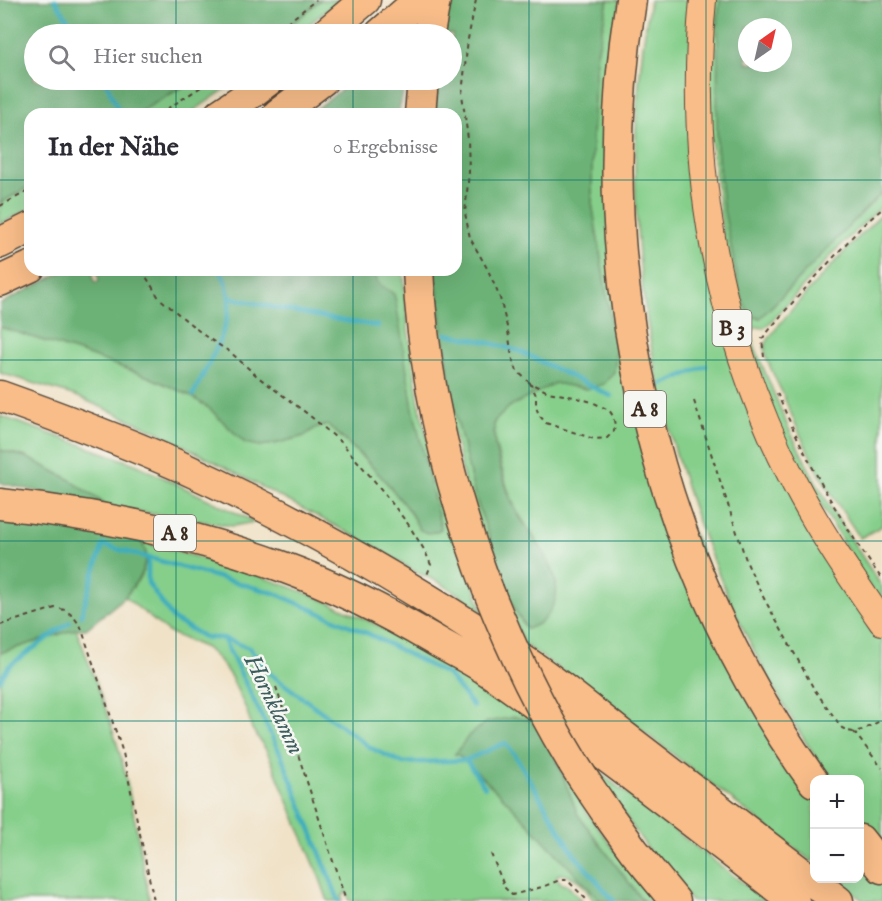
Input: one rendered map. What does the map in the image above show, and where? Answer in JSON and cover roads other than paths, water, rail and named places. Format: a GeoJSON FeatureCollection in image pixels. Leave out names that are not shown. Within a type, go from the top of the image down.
{"type":"FeatureCollection","features":[{"type":"Feature","properties":{"kind":"highway"},"geometry":{"type":"LineString","coordinates":[[337,24],[365,0]]}},
{"type":"Feature","properties":{"kind":"highway"},"geometry":{"type":"LineString","coordinates":[[391,24],[419,0]]}},
{"type":"Feature","properties":{"kind":"highway"},"geometry":{"type":"LineString","coordinates":[[431,24],[435,0]]}},
{"type":"Feature","properties":{"kind":"highway","name":"A 8"},"geometry":{"type":"LineString","coordinates":[[631,0],[621,74],[617,183],[625,294],[641,392],[673,508],[719,621],[768,712],[810,776]]}},
{"type":"Feature","properties":{"kind":"highway"},"geometry":{"type":"LineString","coordinates":[[229,108],[256,90]]}},
{"type":"Feature","properties":{"kind":"highway"},"geometry":{"type":"LineString","coordinates":[[286,108],[310,90]]}},
{"type":"Feature","properties":{"kind":"highway"},"geometry":{"type":"LineString","coordinates":[[421,108],[422,90]]}},
{"type":"Feature","properties":{"kind":"highway"},"geometry":{"type":"LineString","coordinates":[[0,243],[24,231]]}},
{"type":"Feature","properties":{"kind":"highway"},"geometry":{"type":"LineString","coordinates":[[0,281],[24,270]]}},
{"type":"Feature","properties":{"kind":"highway"},"geometry":{"type":"LineString","coordinates":[[419,276],[426,355],[436,415],[474,554],[507,638],[572,761],[634,851],[675,901]]}},
{"type":"Feature","properties":{"kind":"highway"},"geometry":{"type":"LineString","coordinates":[[0,396],[105,434],[218,485],[328,540],[419,594],[534,668],[838,901]]}},
{"type":"Feature","properties":{"kind":"highway","name":"A 8"},"geometry":{"type":"LineString","coordinates":[[0,504],[68,512],[160,529],[284,567],[343,592],[405,623],[485,669],[596,748],[794,901]]}},
{"type":"Feature","properties":{"kind":"highway"},"geometry":{"type":"LineString","coordinates":[[864,845],[882,868]]}},
{"type":"Feature","properties":{"kind":"main road","name":"B 3"},"geometry":{"type":"LineString","coordinates":[[703,0],[699,85],[702,174],[710,227],[730,322],[762,412],[795,485],[844,567],[882,622]]}},
{"type":"Feature","properties":{"kind":"waterway"},"geometry":{"type":"LineString","coordinates":[[55,0],[71,24]]}},
{"type":"Feature","properties":{"kind":"waterway"},"geometry":{"type":"LineString","coordinates":[[109,90],[117,108]]}},
{"type":"Feature","properties":{"kind":"waterway"},"geometry":{"type":"LineString","coordinates":[[193,395],[217,348],[226,321],[229,297],[223,276]]}},
{"type":"Feature","properties":{"kind":"waterway"},"geometry":{"type":"LineString","coordinates":[[229,297],[378,326]]}},
{"type":"Feature","properties":{"kind":"waterway"},"geometry":{"type":"LineString","coordinates":[[446,334],[519,351],[611,396]]}},
{"type":"Feature","properties":{"kind":"waterway"},"geometry":{"type":"LineString","coordinates":[[663,384],[706,366]]}},
{"type":"Feature","properties":{"kind":"waterway"},"geometry":{"type":"LineString","coordinates":[[81,615],[103,545],[274,593],[369,634],[448,675],[473,706]]}},
{"type":"Feature","properties":{"kind":"waterway","name":"Hornklamm"},"geometry":{"type":"LineString","coordinates":[[148,558],[148,583],[173,619],[206,638],[223,638],[282,757],[339,901]]}},
{"type":"Feature","properties":{"kind":"waterway"},"geometry":{"type":"LineString","coordinates":[[0,680],[9,666],[70,622]]}},
{"type":"Feature","properties":{"kind":"waterway"},"geometry":{"type":"LineString","coordinates":[[223,638],[249,648],[269,673],[371,748],[403,763],[466,760],[485,787]]}},
{"type":"Feature","properties":{"kind":"waterway"},"geometry":{"type":"LineString","coordinates":[[466,760],[505,743],[515,755],[574,854],[614,901]]}}]}
